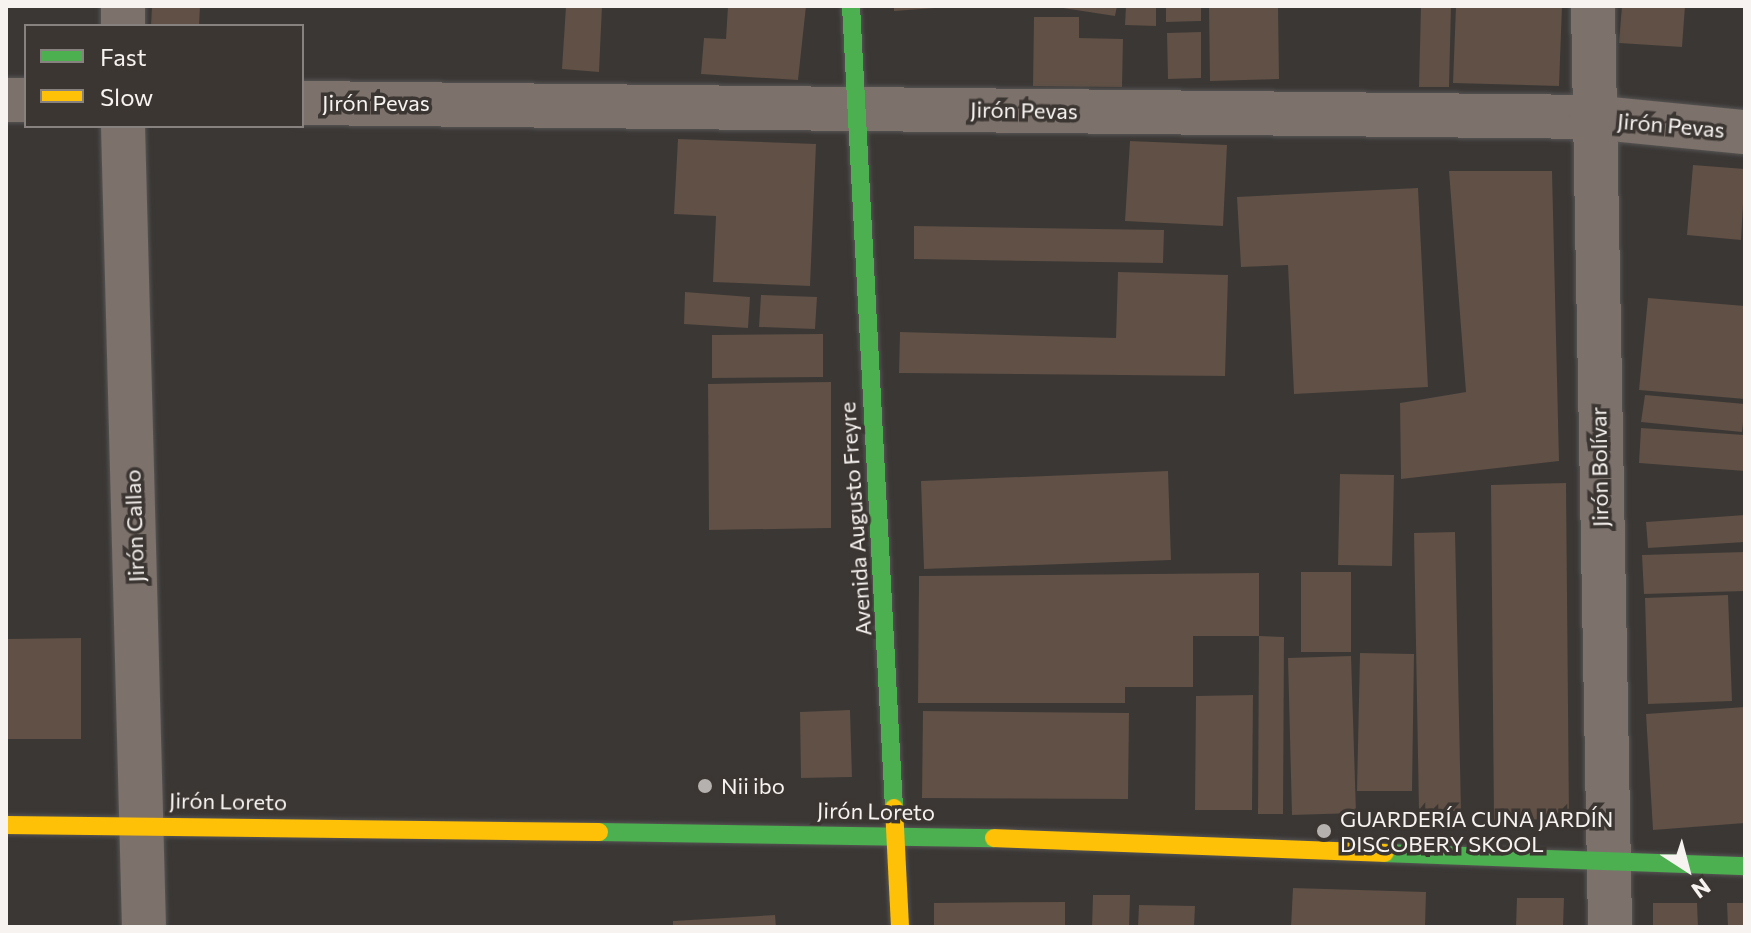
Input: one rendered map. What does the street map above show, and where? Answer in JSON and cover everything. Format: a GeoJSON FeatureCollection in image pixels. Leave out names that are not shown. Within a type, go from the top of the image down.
{"type":"FeatureCollection","features":[{"type":"Feature","properties":{"kind":"street","name":"Avenida Augusto Freyre"},"geometry":{"type":"LineString","coordinates":[[851,6],[851,107],[900,835],[900,927]]}},
{"type":"Feature","properties":{"kind":"street","name":"Jirón Bolívar"},"geometry":{"type":"LineString","coordinates":[[1593,6],[1591,117],[1610,927]]}},
{"type":"Feature","properties":{"kind":"street","name":"Jirón Pevas"},"geometry":{"type":"LineString","coordinates":[[304,103],[1591,117],[1745,132]]}},
{"type":"Feature","properties":{"kind":"street","name":"Jirón Callao"},"geometry":{"type":"LineString","coordinates":[[123,128],[144,927]]}},
{"type":"Feature","properties":{"kind":"street","name":"Jirón Loreto"},"geometry":{"type":"LineString","coordinates":[[6,825],[143,824],[900,835],[1745,866]]}},
{"type":"Feature","properties":{"kind":"building"},"geometry":{"type":"Polygon","coordinates":[[[152,6],[200,6],[199,24],[151,24],[152,6]]]}},
{"type":"Feature","properties":{"kind":"building"},"geometry":{"type":"Polygon","coordinates":[[[566,6],[602,6],[599,72],[562,69],[566,6]]]}},
{"type":"Feature","properties":{"kind":"building"},"geometry":{"type":"Polygon","coordinates":[[[728,6],[806,6],[798,80],[701,74],[704,38],[726,39],[728,6]]]}},
{"type":"Feature","properties":{"kind":"building"},"geometry":{"type":"Polygon","coordinates":[[[894,6],[935,6],[935,8],[894,11],[894,6]]]}},
{"type":"Feature","properties":{"kind":"building"},"geometry":{"type":"Polygon","coordinates":[[[1050,6],[1117,6],[1115,16],[1050,6]]]}},
{"type":"Feature","properties":{"kind":"building"},"geometry":{"type":"Polygon","coordinates":[[[1126,6],[1156,6],[1156,26],[1125,25],[1126,6]]]}},
{"type":"Feature","properties":{"kind":"building"},"geometry":{"type":"Polygon","coordinates":[[[1166,6],[1201,6],[1201,21],[1166,22],[1166,6]]]}},
{"type":"Feature","properties":{"kind":"building"},"geometry":{"type":"Polygon","coordinates":[[[1209,6],[1278,6],[1279,79],[1210,81],[1209,6]]]}},
{"type":"Feature","properties":{"kind":"building"},"geometry":{"type":"Polygon","coordinates":[[[1421,6],[1451,6],[1449,87],[1419,87],[1421,6]]]}},
{"type":"Feature","properties":{"kind":"building"},"geometry":{"type":"Polygon","coordinates":[[[1456,6],[1562,6],[1559,86],[1453,83],[1456,6]]]}},
{"type":"Feature","properties":{"kind":"building"},"geometry":{"type":"Polygon","coordinates":[[[1622,6],[1685,6],[1682,47],[1619,43],[1622,6]]]}},
{"type":"Feature","properties":{"kind":"building"},"geometry":{"type":"Polygon","coordinates":[[[1034,17],[1079,17],[1079,38],[1123,39],[1122,87],[1033,86],[1034,17]]]}},
{"type":"Feature","properties":{"kind":"building"},"geometry":{"type":"Polygon","coordinates":[[[1201,32],[1201,78],[1168,79],[1167,33],[1201,32]]]}},
{"type":"Feature","properties":{"kind":"building"},"geometry":{"type":"Polygon","coordinates":[[[678,139],[816,144],[810,286],[713,282],[716,216],[674,214],[678,139]]]}},
{"type":"Feature","properties":{"kind":"building"},"geometry":{"type":"Polygon","coordinates":[[[1130,141],[1227,145],[1223,226],[1125,221],[1130,141]]]}},
{"type":"Feature","properties":{"kind":"building"},"geometry":{"type":"Polygon","coordinates":[[[1693,165],[1745,169],[1741,240],[1687,235],[1693,165]]]}},
{"type":"Feature","properties":{"kind":"building"},"geometry":{"type":"Polygon","coordinates":[[[1449,171],[1552,171],[1559,461],[1401,479],[1400,403],[1466,392],[1449,171]]]}},
{"type":"Feature","properties":{"kind":"building"},"geometry":{"type":"Polygon","coordinates":[[[1418,188],[1428,387],[1294,394],[1288,265],[1241,267],[1237,197],[1418,188]]]}},
{"type":"Feature","properties":{"kind":"building"},"geometry":{"type":"Polygon","coordinates":[[[914,226],[1164,230],[1163,263],[914,259],[914,226]]]}},
{"type":"Feature","properties":{"kind":"building"},"geometry":{"type":"Polygon","coordinates":[[[1118,272],[1228,275],[1225,376],[899,373],[900,332],[1116,338],[1118,272]]]}},
{"type":"Feature","properties":{"kind":"building"},"geometry":{"type":"Polygon","coordinates":[[[685,292],[750,297],[748,328],[684,324],[685,292]]]}},
{"type":"Feature","properties":{"kind":"building"},"geometry":{"type":"Polygon","coordinates":[[[761,295],[817,297],[815,329],[759,327],[761,295]]]}},
{"type":"Feature","properties":{"kind":"building"},"geometry":{"type":"Polygon","coordinates":[[[1648,298],[1745,306],[1745,399],[1639,390],[1648,298]]]}},
{"type":"Feature","properties":{"kind":"building"},"geometry":{"type":"Polygon","coordinates":[[[823,334],[823,377],[712,378],[712,335],[823,334]]]}},
{"type":"Feature","properties":{"kind":"building"},"geometry":{"type":"Polygon","coordinates":[[[831,382],[831,528],[709,530],[708,384],[831,382]]]}},
{"type":"Feature","properties":{"kind":"building"},"geometry":{"type":"Polygon","coordinates":[[[1645,395],[1745,404],[1742,432],[1641,422],[1645,395]]]}},
{"type":"Feature","properties":{"kind":"building"},"geometry":{"type":"Polygon","coordinates":[[[1641,428],[1745,435],[1745,471],[1639,463],[1641,428]]]}},
{"type":"Feature","properties":{"kind":"building"},"geometry":{"type":"Polygon","coordinates":[[[1168,471],[1171,560],[924,569],[921,481],[1168,471]]]}},
{"type":"Feature","properties":{"kind":"building"},"geometry":{"type":"Polygon","coordinates":[[[1340,474],[1394,475],[1392,566],[1338,565],[1340,474]]]}},
{"type":"Feature","properties":{"kind":"building"},"geometry":{"type":"Polygon","coordinates":[[[1566,483],[1569,819],[1494,820],[1491,485],[1566,483]]]}},
{"type":"Feature","properties":{"kind":"building"},"geometry":{"type":"Polygon","coordinates":[[[1745,515],[1745,542],[1648,548],[1646,522],[1745,515]]]}},
{"type":"Feature","properties":{"kind":"building"},"geometry":{"type":"Polygon","coordinates":[[[1455,532],[1461,811],[1419,811],[1414,533],[1455,532]]]}},
{"type":"Feature","properties":{"kind":"building"},"geometry":{"type":"Polygon","coordinates":[[[1745,552],[1745,591],[1644,594],[1642,555],[1745,552]]]}},
{"type":"Feature","properties":{"kind":"building"},"geometry":{"type":"Polygon","coordinates":[[[1301,572],[1351,572],[1351,652],[1301,652],[1301,572]]]}},
{"type":"Feature","properties":{"kind":"building"},"geometry":{"type":"Polygon","coordinates":[[[1259,573],[1259,636],[1193,636],[1193,687],[1125,687],[1125,703],[918,703],[919,576],[1259,573]]]}},
{"type":"Feature","properties":{"kind":"building"},"geometry":{"type":"Polygon","coordinates":[[[1728,595],[1732,701],[1648,704],[1645,598],[1728,595]]]}},
{"type":"Feature","properties":{"kind":"building"},"geometry":{"type":"Polygon","coordinates":[[[1259,636],[1284,637],[1283,814],[1258,814],[1259,636]]]}},
{"type":"Feature","properties":{"kind":"building"},"geometry":{"type":"Polygon","coordinates":[[[81,638],[81,739],[6,739],[6,639],[81,638]]]}},
{"type":"Feature","properties":{"kind":"building"},"geometry":{"type":"Polygon","coordinates":[[[1360,653],[1414,654],[1412,791],[1357,791],[1360,653]]]}},
{"type":"Feature","properties":{"kind":"building"},"geometry":{"type":"Polygon","coordinates":[[[1351,656],[1356,813],[1292,815],[1288,658],[1351,656]]]}},
{"type":"Feature","properties":{"kind":"building"},"geometry":{"type":"Polygon","coordinates":[[[1253,695],[1252,810],[1195,810],[1196,696],[1253,695]]]}},
{"type":"Feature","properties":{"kind":"building"},"geometry":{"type":"Polygon","coordinates":[[[1745,707],[1745,823],[1653,830],[1646,714],[1745,707]]]}},
{"type":"Feature","properties":{"kind":"building"},"geometry":{"type":"Polygon","coordinates":[[[850,710],[852,777],[801,778],[800,712],[850,710]]]}},
{"type":"Feature","properties":{"kind":"building"},"geometry":{"type":"Polygon","coordinates":[[[923,711],[1129,713],[1128,799],[922,798],[923,711]]]}},
{"type":"Feature","properties":{"kind":"building"},"geometry":{"type":"Polygon","coordinates":[[[1293,888],[1426,892],[1425,927],[1291,927],[1293,888]]]}},
{"type":"Feature","properties":{"kind":"building"},"geometry":{"type":"Polygon","coordinates":[[[1093,895],[1130,895],[1129,927],[1092,927],[1093,895]]]}},
{"type":"Feature","properties":{"kind":"building"},"geometry":{"type":"Polygon","coordinates":[[[1517,898],[1564,898],[1563,927],[1516,927],[1517,898]]]}},
{"type":"Feature","properties":{"kind":"building"},"geometry":{"type":"Polygon","coordinates":[[[1065,902],[1065,927],[934,927],[934,903],[1065,902]]]}},
{"type":"Feature","properties":{"kind":"building"},"geometry":{"type":"Polygon","coordinates":[[[1653,903],[1697,903],[1698,927],[1653,927],[1653,903]]]}},
{"type":"Feature","properties":{"kind":"building"},"geometry":{"type":"Polygon","coordinates":[[[1727,903],[1745,903],[1745,927],[1728,927],[1727,903]]]}},
{"type":"Feature","properties":{"kind":"building"},"geometry":{"type":"Polygon","coordinates":[[[1139,905],[1195,906],[1194,927],[1138,927],[1139,905]]]}},
{"type":"Feature","properties":{"kind":"building"},"geometry":{"type":"Polygon","coordinates":[[[775,915],[776,927],[673,927],[673,921],[775,915]]]}},
{"type":"Feature","properties":{"kind":"traffic: fast"},"geometry":{"type":"LineString","coordinates":[[851,6],[894,808]]}},
{"type":"Feature","properties":{"kind":"traffic: fast"},"geometry":{"type":"LineString","coordinates":[[599,832],[994,838]]}},
{"type":"Feature","properties":{"kind":"traffic: fast"},"geometry":{"type":"LineString","coordinates":[[1385,853],[1745,866]]}},
{"type":"Feature","properties":{"kind":"traffic: slow"},"geometry":{"type":"LineString","coordinates":[[894,808],[900,927]]}},
{"type":"Feature","properties":{"kind":"traffic: slow"},"geometry":{"type":"LineString","coordinates":[[6,825],[599,832]]}},
{"type":"Feature","properties":{"kind":"traffic: slow"},"geometry":{"type":"LineString","coordinates":[[994,838],[1385,853]]}},
{"type":"Feature","properties":{"kind":"place","name":"Nii ibo"},"geometry":{"type":"Point","coordinates":[705,786]}},
{"type":"Feature","properties":{"kind":"place","name":"GUARDERÍA CUNA JARDÍN DISCOBERY SKOOL"},"geometry":{"type":"Point","coordinates":[1324,831]}}]}
